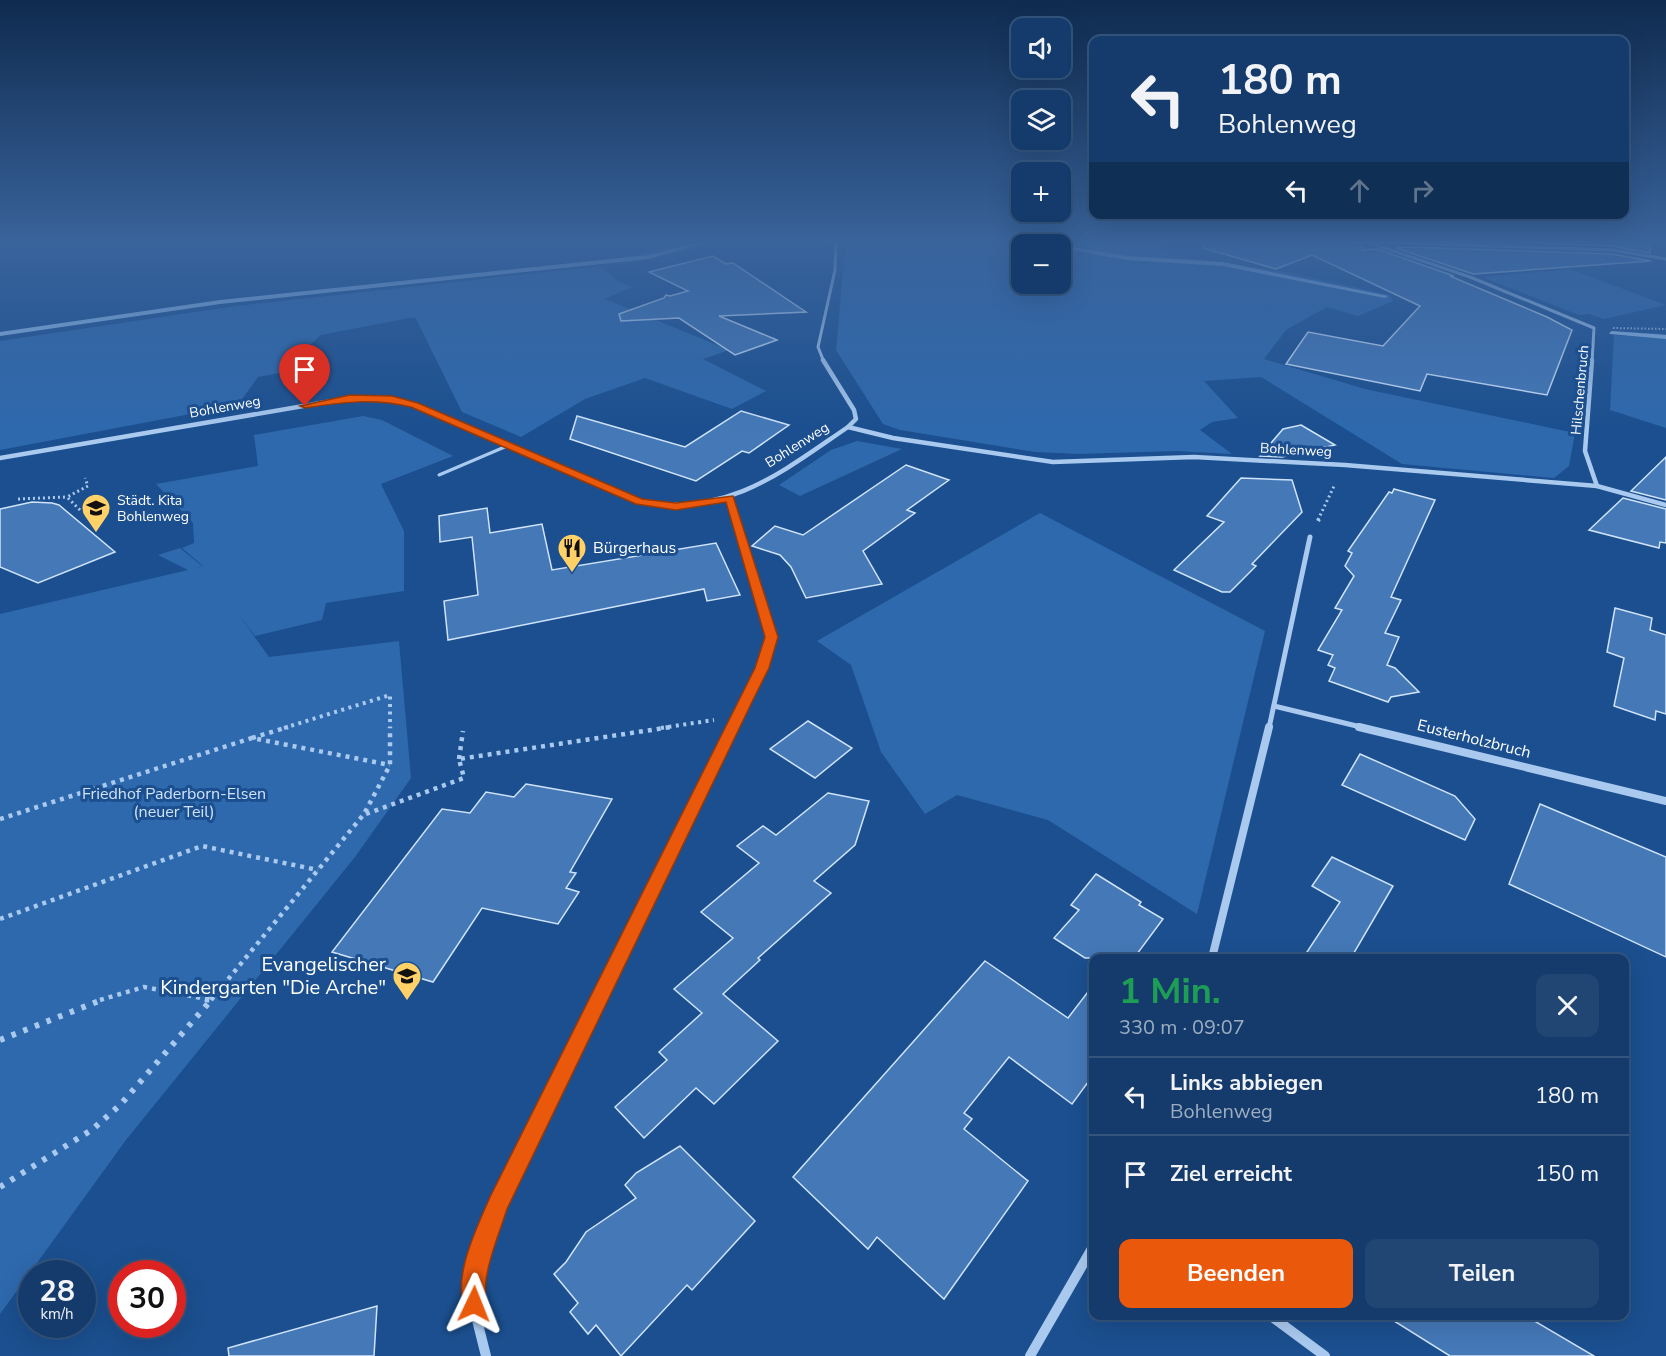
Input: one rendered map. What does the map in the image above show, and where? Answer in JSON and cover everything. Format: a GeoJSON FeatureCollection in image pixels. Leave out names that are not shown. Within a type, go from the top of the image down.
{"type":"FeatureCollection","features":[{"type":"Feature","properties":{"kind":"street"},"geometry":{"type":"LineString","coordinates":[[828,303],[818,347],[824,363],[854,410],[856,419],[848,427]]}},
{"type":"Feature","properties":{"kind":"street","name":"Hilschenbruch"},"geometry":{"type":"LineString","coordinates":[[1534,303],[1594,328],[1585,451],[1597,486]]}},
{"type":"Feature","properties":{"kind":"street","name":"Bohlenweg"},"geometry":{"type":"LineString","coordinates":[[0,458],[350,398],[372,398],[392,399],[415,405],[507,446],[652,505],[687,506],[730,498],[750,489],[848,427],[893,438],[1053,462],[1194,458],[1345,465],[1597,486],[1666,506]]}},
{"type":"Feature","properties":{"kind":"street"},"geometry":{"type":"LineString","coordinates":[[486,1356],[476,1321],[472,1288],[478,1260],[498,1205],[739,716],[762,668],[771,637],[730,498]]}},
{"type":"Feature","properties":{"kind":"street"},"geometry":{"type":"LineString","coordinates":[[1213,954],[1274,706],[1310,537]]}},
{"type":"Feature","properties":{"kind":"street","name":"Eusterholzbruch"},"geometry":{"type":"LineString","coordinates":[[1274,706],[1666,801]]}},
{"type":"Feature","properties":{"kind":"street"},"geometry":{"type":"LineString","coordinates":[[1030,1356],[1089,1254]]}},
{"type":"Feature","properties":{"kind":"street"},"geometry":{"type":"LineString","coordinates":[[1276,1320],[1326,1356]]}},
{"type":"Feature","properties":{"kind":"lane"},"geometry":{"type":"LineString","coordinates":[[440,475],[507,446]]}},
{"type":"Feature","properties":{"kind":"path"},"geometry":{"type":"LineString","coordinates":[[1594,328],[1666,329]]}},
{"type":"Feature","properties":{"kind":"path"},"geometry":{"type":"LineString","coordinates":[[1310,537],[1345,465]]}},
{"type":"Feature","properties":{"kind":"path"},"geometry":{"type":"LineString","coordinates":[[18,499],[67,497],[88,486],[85,478]]}},
{"type":"Feature","properties":{"kind":"path"},"geometry":{"type":"LineString","coordinates":[[67,497],[80,510]]}},
{"type":"Feature","properties":{"kind":"path"},"geometry":{"type":"LineString","coordinates":[[0,819],[390,695],[390,765],[364,814],[211,1000],[114,1110],[93,1129],[0,1187]]}},
{"type":"Feature","properties":{"kind":"path"},"geometry":{"type":"LineString","coordinates":[[459,759],[739,716]]}},
{"type":"Feature","properties":{"kind":"path"},"geometry":{"type":"LineString","coordinates":[[364,814],[464,778],[459,759],[463,731]]}},
{"type":"Feature","properties":{"kind":"path"},"geometry":{"type":"LineString","coordinates":[[252,738],[390,765]]}},
{"type":"Feature","properties":{"kind":"path"},"geometry":{"type":"LineString","coordinates":[[0,919],[202,846],[318,870]]}},
{"type":"Feature","properties":{"kind":"path"},"geometry":{"type":"LineString","coordinates":[[0,1040],[118,993],[144,987],[211,1000]]}},
{"type":"Feature","properties":{"kind":"green space"},"geometry":{"type":"Polygon","coordinates":[[[261,303],[615,303],[729,350],[703,359],[766,391],[732,409],[645,378],[585,399],[521,437],[462,412],[415,317],[321,335],[279,373],[258,377],[238,405],[0,450],[0,341],[261,303]]]}},
{"type":"Feature","properties":{"kind":"green space"},"geometry":{"type":"Polygon","coordinates":[[[840,303],[1388,303],[1358,316],[1327,307],[1286,330],[1264,359],[1365,389],[1575,433],[1569,466],[1554,478],[1402,464],[1261,377],[1204,381],[1238,418],[1212,422],[1200,430],[1232,454],[1176,451],[1079,454],[1035,452],[900,430],[883,424],[836,350],[840,303]]]}},
{"type":"Feature","properties":{"kind":"green space"},"geometry":{"type":"Polygon","coordinates":[[[1549,303],[1666,305],[1604,319],[1589,314],[1579,315],[1549,303]]]}},
{"type":"Feature","properties":{"kind":"green space"},"geometry":{"type":"Polygon","coordinates":[[[1626,332],[1666,334],[1666,428],[1610,410],[1614,335],[1629,336],[1626,332]]]}},
{"type":"Feature","properties":{"kind":"green space","name":"Friedhof Paderborn-Elsen (neuer Teil)"},"geometry":{"type":"Polygon","coordinates":[[[363,416],[382,420],[453,456],[381,484],[404,531],[404,591],[326,603],[322,620],[255,636],[239,615],[269,657],[399,641],[411,778],[355,857],[126,1140],[39,1260],[18,1260],[18,1289],[0,1314],[0,614],[188,570],[158,555],[180,548],[202,566],[197,568],[203,566],[182,548],[194,543],[193,523],[156,484],[258,466],[254,435],[363,416]]]}},
{"type":"Feature","properties":{"kind":"green space"},"geometry":{"type":"Polygon","coordinates":[[[857,441],[902,449],[800,496],[779,485],[831,450],[857,441]]]}},
{"type":"Feature","properties":{"kind":"green space"},"geometry":{"type":"Polygon","coordinates":[[[1040,513],[1265,631],[1197,914],[1048,820],[957,795],[925,814],[881,752],[851,665],[817,641],[1040,513]]]}},
{"type":"Feature","properties":{"kind":"building"},"geometry":{"type":"Polygon","coordinates":[[[649,303],[793,303],[806,312],[719,316],[777,340],[735,355],[679,318],[621,321],[619,314],[649,303]]]}},
{"type":"Feature","properties":{"kind":"building"},"geometry":{"type":"Polygon","coordinates":[[[1414,303],[1515,303],[1572,330],[1547,395],[1427,374],[1420,391],[1286,364],[1308,332],[1383,346],[1420,306],[1414,303]]]}},
{"type":"Feature","properties":{"kind":"building"},"geometry":{"type":"Polygon","coordinates":[[[741,411],[789,425],[749,453],[742,451],[696,481],[570,439],[577,416],[685,447],[741,411]]]}},
{"type":"Feature","properties":{"kind":"building"},"geometry":{"type":"Polygon","coordinates":[[[1301,425],[1335,445],[1282,457],[1260,456],[1283,429],[1301,425]]]}},
{"type":"Feature","properties":{"kind":"building"},"geometry":{"type":"Polygon","coordinates":[[[1666,457],[1666,500],[1631,491],[1666,457]]]}},
{"type":"Feature","properties":{"kind":"building"},"geometry":{"type":"Polygon","coordinates":[[[906,465],[949,480],[907,510],[915,513],[863,551],[882,584],[806,598],[791,567],[780,555],[752,546],[775,526],[803,535],[906,465]]]}},
{"type":"Feature","properties":{"kind":"building"},"geometry":{"type":"Polygon","coordinates":[[[1241,478],[1292,480],[1302,512],[1252,564],[1256,566],[1230,592],[1222,592],[1174,570],[1224,522],[1207,516],[1241,478]]]}},
{"type":"Feature","properties":{"kind":"building"},"geometry":{"type":"Polygon","coordinates":[[[1394,489],[1435,500],[1391,597],[1401,600],[1385,633],[1399,637],[1387,665],[1395,668],[1419,692],[1391,697],[1388,702],[1329,681],[1335,668],[1328,665],[1333,655],[1318,650],[1342,610],[1335,608],[1354,576],[1345,566],[1352,553],[1348,551],[1389,492],[1392,493],[1394,489]]]}},
{"type":"Feature","properties":{"kind":"building"},"geometry":{"type":"Polygon","coordinates":[[[1623,498],[1666,509],[1666,543],[1660,542],[1659,548],[1589,530],[1623,498]]]}},
{"type":"Feature","properties":{"kind":"building"},"geometry":{"type":"Polygon","coordinates":[[[32,502],[59,505],[115,552],[38,583],[0,567],[0,509],[32,502]]]}},
{"type":"Feature","properties":{"kind":"building","name":"Bürgerhaus"},"geometry":{"type":"Polygon","coordinates":[[[487,508],[490,533],[542,524],[552,570],[716,543],[740,595],[707,601],[704,589],[448,640],[444,601],[478,595],[472,537],[440,542],[439,516],[487,508]]]}},
{"type":"Feature","properties":{"kind":"building"},"geometry":{"type":"Polygon","coordinates":[[[1615,608],[1652,618],[1650,630],[1666,635],[1666,714],[1656,711],[1655,720],[1614,706],[1624,658],[1607,652],[1615,608]]]}},
{"type":"Feature","properties":{"kind":"building"},"geometry":{"type":"Polygon","coordinates":[[[808,721],[852,748],[815,778],[770,749],[808,721]]]}},
{"type":"Feature","properties":{"kind":"building"},"geometry":{"type":"Polygon","coordinates":[[[1360,754],[1455,796],[1475,819],[1465,840],[1342,785],[1360,754]]]}},
{"type":"Feature","properties":{"kind":"building"},"geometry":{"type":"Polygon","coordinates":[[[526,784],[612,799],[570,872],[576,873],[566,888],[579,892],[558,924],[482,908],[433,982],[332,952],[442,809],[470,813],[486,792],[514,797],[526,784]]]}},
{"type":"Feature","properties":{"kind":"building"},"geometry":{"type":"Polygon","coordinates":[[[828,793],[869,801],[855,845],[814,881],[831,893],[758,958],[760,960],[723,994],[778,1041],[714,1104],[696,1088],[644,1138],[615,1107],[667,1060],[659,1052],[702,1013],[674,989],[733,938],[701,912],[759,863],[737,846],[763,826],[776,835],[828,793]]]}},
{"type":"Feature","properties":{"kind":"building"},"geometry":{"type":"Polygon","coordinates":[[[1540,804],[1666,857],[1666,957],[1509,884],[1540,804]]]}},
{"type":"Feature","properties":{"kind":"building"},"geometry":{"type":"Polygon","coordinates":[[[1332,857],[1393,886],[1353,954],[1306,954],[1340,902],[1312,886],[1332,857]]]}},
{"type":"Feature","properties":{"kind":"building"},"geometry":{"type":"Polygon","coordinates":[[[1096,874],[1141,902],[1139,905],[1163,919],[1137,954],[1089,954],[1089,958],[1085,958],[1054,938],[1079,910],[1071,905],[1096,874]]]}},
{"type":"Feature","properties":{"kind":"building"},"geometry":{"type":"Polygon","coordinates":[[[985,961],[1068,1018],[1089,991],[1089,1081],[1072,1104],[1009,1057],[964,1113],[972,1119],[964,1129],[1028,1181],[944,1299],[877,1237],[868,1249],[793,1177],[985,961]]]}},
{"type":"Feature","properties":{"kind":"building"},"geometry":{"type":"Polygon","coordinates":[[[680,1146],[755,1221],[692,1290],[687,1285],[621,1356],[596,1325],[588,1334],[570,1312],[578,1303],[554,1274],[566,1262],[586,1232],[636,1198],[625,1185],[636,1173],[680,1146]]]}},
{"type":"Feature","properties":{"kind":"building"},"geometry":{"type":"Polygon","coordinates":[[[377,1306],[374,1356],[229,1356],[228,1348],[377,1306]]]}},
{"type":"Feature","properties":{"kind":"building"},"geometry":{"type":"Polygon","coordinates":[[[1392,1320],[1533,1320],[1594,1356],[1450,1356],[1392,1320]]]}},
{"type":"Feature","properties":{"kind":"waterway"},"geometry":{"type":"LineString","coordinates":[[0,334],[211,303]]}},
{"type":"Feature","properties":{"kind":"waterway"},"geometry":{"type":"LineString","coordinates":[[1612,333],[1666,337]]}},
{"type":"Feature","properties":{"kind":"place","name":"Städt. Kita Bohlenweg"},"geometry":{"type":"Point","coordinates":[96,534]}},
{"type":"Feature","properties":{"kind":"place","name":"Bürgerhaus"},"geometry":{"type":"Point","coordinates":[572,574]}},
{"type":"Feature","properties":{"kind":"place","name":"Evangelischer Kindergarten \"Die Arche\""},"geometry":{"type":"Point","coordinates":[407,1002]}},
{"type":"Feature","properties":{"kind":"route"},"geometry":{"type":"LineString","coordinates":[[305,406],[350,398],[392,399],[415,405],[640,502],[676,507],[730,498],[771,637],[762,668],[498,1205],[478,1260],[472,1288],[474,1304]]}}]}
